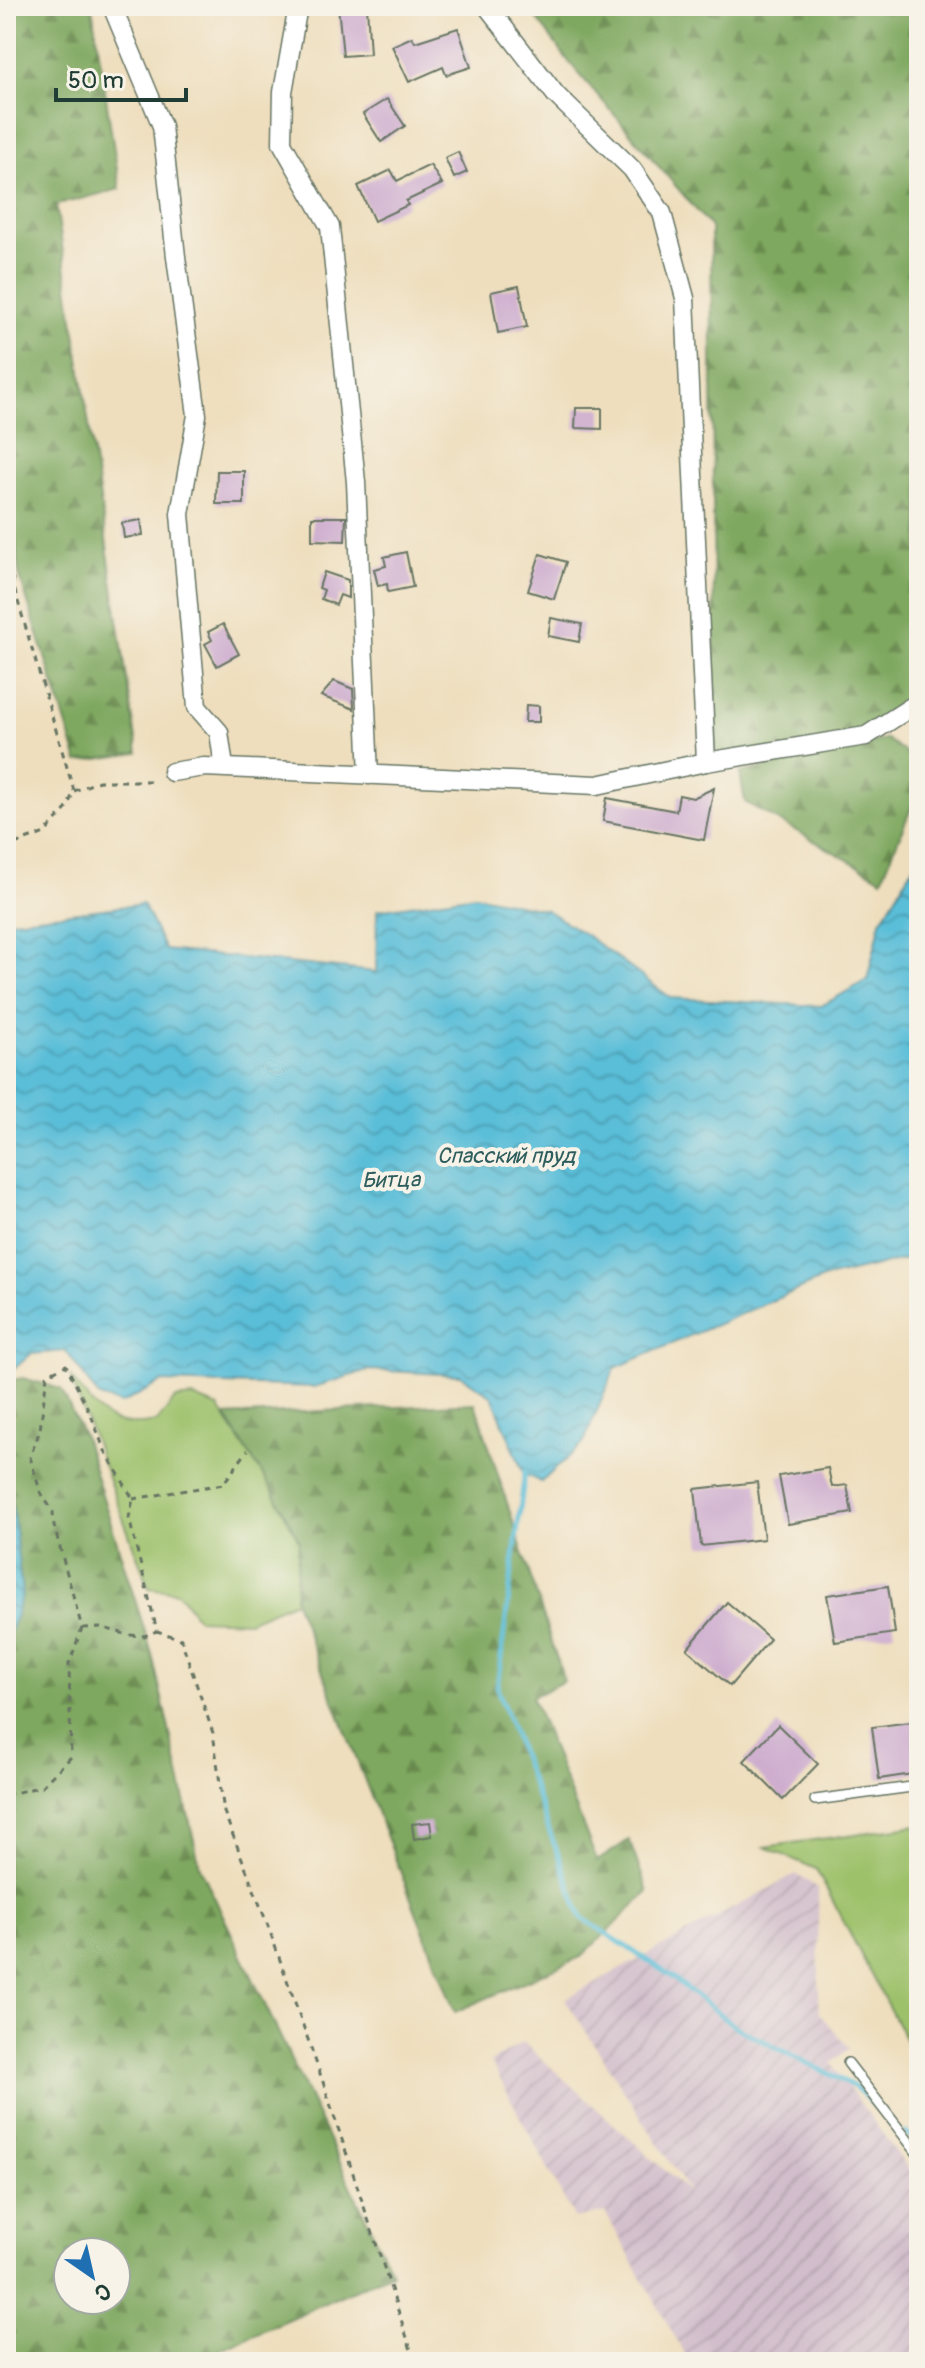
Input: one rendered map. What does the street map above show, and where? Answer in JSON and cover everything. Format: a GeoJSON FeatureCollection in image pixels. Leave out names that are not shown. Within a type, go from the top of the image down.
{"type":"FeatureCollection","features":[{"type":"Feature","properties":{"kind":"street"},"geometry":{"type":"LineString","coordinates":[[112,6],[162,126],[197,415],[180,514],[197,707],[219,732],[224,767]]}},
{"type":"Feature","properties":{"kind":"street"},"geometry":{"type":"LineString","coordinates":[[298,6],[283,92],[282,143],[330,227],[356,482],[369,775]]}},
{"type":"Feature","properties":{"kind":"street"},"geometry":{"type":"LineString","coordinates":[[487,6],[556,95],[632,169],[662,213],[685,298],[706,762]]}},
{"type":"Feature","properties":{"kind":"street"},"geometry":{"type":"LineString","coordinates":[[169,777],[204,767],[224,767],[597,785],[706,762],[866,736],[919,702]]}},
{"type":"Feature","properties":{"kind":"lane"},"geometry":{"type":"LineString","coordinates":[[815,1800],[919,1786]]}},
{"type":"Feature","properties":{"kind":"lane"},"geometry":{"type":"LineString","coordinates":[[848,2063],[919,2155]]}},
{"type":"Feature","properties":{"kind":"path"},"geometry":{"type":"LineString","coordinates":[[6,530],[14,588],[74,791],[67,808],[45,833],[6,847]]}},
{"type":"Feature","properties":{"kind":"path"},"geometry":{"type":"LineString","coordinates":[[74,791],[99,781],[169,777]]}},
{"type":"Feature","properties":{"kind":"path"},"geometry":{"type":"LineString","coordinates":[[6,1795],[42,1786],[71,1757],[69,1664],[82,1628],[54,1526],[53,1512],[40,1491],[30,1457],[40,1430],[47,1375],[66,1365],[104,1449],[133,1499],[129,1518],[157,1631]]}},
{"type":"Feature","properties":{"kind":"path"},"geometry":{"type":"LineString","coordinates":[[133,1499],[223,1484],[248,1450]]}},
{"type":"Feature","properties":{"kind":"path"},"geometry":{"type":"LineString","coordinates":[[82,1628],[100,1627],[144,1636],[157,1631],[181,1639],[213,1733],[224,1812],[323,2082],[415,2362]]}},
{"type":"Feature","properties":{"kind":"shaded area"},"geometry":{"type":"Polygon","coordinates":[[[796,1874],[818,1888],[819,2012],[849,2048],[831,2063],[919,2184],[919,2362],[689,2362],[605,2212],[575,2219],[491,2062],[523,2042],[690,2193],[565,1999],[796,1874]]]}},
{"type":"Feature","properties":{"kind":"green space"},"geometry":{"type":"Polygon","coordinates":[[[6,6],[92,6],[120,189],[56,205],[138,753],[78,762],[19,574],[6,462],[6,6]]]}},
{"type":"Feature","properties":{"kind":"green space"},"geometry":{"type":"Polygon","coordinates":[[[527,6],[919,6],[919,692],[856,737],[715,768],[711,227],[570,63],[527,6]]]}},
{"type":"Feature","properties":{"kind":"green space"},"geometry":{"type":"Polygon","coordinates":[[[886,739],[919,762],[919,789],[882,879],[745,802],[740,773],[886,739]]]}},
{"type":"Feature","properties":{"kind":"green space"},"geometry":{"type":"Polygon","coordinates":[[[70,1376],[97,1410],[126,1424],[157,1422],[175,1399],[193,1397],[218,1407],[272,1489],[299,1541],[295,1601],[248,1621],[198,1619],[178,1592],[149,1588],[70,1376]]]}},
{"type":"Feature","properties":{"kind":"green space"},"geometry":{"type":"Polygon","coordinates":[[[23,1378],[61,1389],[84,1437],[152,1654],[200,1867],[392,2273],[192,2362],[6,2362],[6,1646],[22,1594],[6,1448],[6,1381],[23,1378]]]}},
{"type":"Feature","properties":{"kind":"green space"},"geometry":{"type":"Polygon","coordinates":[[[475,1403],[564,1681],[532,1697],[597,1861],[629,1840],[648,1892],[581,1957],[455,2012],[295,1601],[299,1540],[272,1489],[225,1416],[475,1403]]]}},
{"type":"Feature","properties":{"kind":"green space"},"geometry":{"type":"Polygon","coordinates":[[[919,1825],[919,2065],[816,1869],[765,1847],[919,1825]]]}},
{"type":"Feature","properties":{"kind":"water","name":"Спасский пруд"},"geometry":{"type":"Polygon","coordinates":[[[919,842],[919,1256],[825,1278],[615,1368],[583,1444],[541,1482],[524,1474],[492,1396],[460,1375],[369,1370],[314,1387],[162,1382],[121,1404],[99,1397],[66,1351],[31,1354],[6,1376],[6,921],[143,904],[165,950],[376,972],[377,910],[475,895],[546,910],[586,935],[671,998],[821,1006],[867,980],[881,921],[915,864],[919,842]]]}},
{"type":"Feature","properties":{"kind":"water"},"geometry":{"type":"Polygon","coordinates":[[[6,1448],[22,1594],[6,1646],[6,1448]]]}},
{"type":"Feature","properties":{"kind":"building"},"geometry":{"type":"Polygon","coordinates":[[[338,6],[367,6],[370,54],[343,56],[338,6]]]}},
{"type":"Feature","properties":{"kind":"building"},"geometry":{"type":"Polygon","coordinates":[[[458,28],[471,67],[446,75],[443,67],[409,82],[392,46],[412,37],[415,42],[458,28]]]}},
{"type":"Feature","properties":{"kind":"building"},"geometry":{"type":"Polygon","coordinates":[[[387,99],[405,126],[381,142],[363,114],[387,99]]]}},
{"type":"Feature","properties":{"kind":"building"},"geometry":{"type":"Polygon","coordinates":[[[458,152],[467,172],[454,178],[445,158],[458,152]]]}},
{"type":"Feature","properties":{"kind":"building"},"geometry":{"type":"Polygon","coordinates":[[[430,165],[442,184],[374,221],[358,186],[391,170],[397,181],[430,165]]]}},
{"type":"Feature","properties":{"kind":"building"},"geometry":{"type":"Polygon","coordinates":[[[519,286],[527,327],[498,333],[491,292],[519,286]]]}},
{"type":"Feature","properties":{"kind":"building"},"geometry":{"type":"Polygon","coordinates":[[[576,408],[602,408],[602,429],[575,428],[576,408]]]}},
{"type":"Feature","properties":{"kind":"building"},"geometry":{"type":"Polygon","coordinates":[[[217,471],[244,471],[244,504],[216,504],[217,471]]]}},
{"type":"Feature","properties":{"kind":"building"},"geometry":{"type":"Polygon","coordinates":[[[312,517],[346,517],[345,541],[312,540],[312,517]]]}},
{"type":"Feature","properties":{"kind":"building"},"geometry":{"type":"Polygon","coordinates":[[[141,520],[143,535],[124,538],[122,523],[141,520]]]}},
{"type":"Feature","properties":{"kind":"building"},"geometry":{"type":"Polygon","coordinates":[[[406,552],[413,587],[388,592],[387,584],[378,586],[374,569],[386,566],[384,557],[406,552]]]}},
{"type":"Feature","properties":{"kind":"building"},"geometry":{"type":"Polygon","coordinates":[[[540,554],[566,562],[554,599],[528,591],[540,554]]]}},
{"type":"Feature","properties":{"kind":"building"},"geometry":{"type":"Polygon","coordinates":[[[324,572],[348,580],[348,598],[340,595],[336,605],[321,599],[324,590],[319,588],[324,572]]]}},
{"type":"Feature","properties":{"kind":"building"},"geometry":{"type":"Polygon","coordinates":[[[551,618],[582,624],[579,642],[548,636],[551,618]]]}},
{"type":"Feature","properties":{"kind":"building"},"geometry":{"type":"Polygon","coordinates":[[[223,624],[239,654],[217,666],[205,644],[212,640],[208,632],[223,624]]]}},
{"type":"Feature","properties":{"kind":"building"},"geometry":{"type":"Polygon","coordinates":[[[334,681],[353,689],[354,709],[321,696],[334,681]]]}},
{"type":"Feature","properties":{"kind":"building"},"geometry":{"type":"Polygon","coordinates":[[[526,705],[539,706],[539,722],[525,722],[526,705]]]}},
{"type":"Feature","properties":{"kind":"building"},"geometry":{"type":"Polygon","coordinates":[[[714,788],[704,840],[603,821],[607,798],[676,811],[679,795],[693,798],[714,788]]]}},
{"type":"Feature","properties":{"kind":"building"},"geometry":{"type":"Polygon","coordinates":[[[828,1468],[832,1487],[847,1485],[852,1513],[788,1524],[779,1476],[828,1468]]]}},
{"type":"Feature","properties":{"kind":"building"},"geometry":{"type":"Polygon","coordinates":[[[757,1482],[764,1539],[701,1546],[695,1489],[757,1482]]]}},
{"type":"Feature","properties":{"kind":"building"},"geometry":{"type":"Polygon","coordinates":[[[888,1586],[895,1633],[835,1642],[827,1595],[888,1586]]]}},
{"type":"Feature","properties":{"kind":"building"},"geometry":{"type":"Polygon","coordinates":[[[727,1602],[770,1639],[730,1686],[687,1649],[727,1602]]]}},
{"type":"Feature","properties":{"kind":"building"},"geometry":{"type":"Polygon","coordinates":[[[919,1721],[919,1773],[879,1779],[872,1727],[919,1721]]]}},
{"type":"Feature","properties":{"kind":"building"},"geometry":{"type":"Polygon","coordinates":[[[778,1725],[818,1764],[783,1800],[744,1761],[778,1725]]]}},
{"type":"Feature","properties":{"kind":"building"},"geometry":{"type":"Polygon","coordinates":[[[430,1822],[432,1836],[414,1839],[412,1824],[430,1822]]]}},
{"type":"Feature","properties":{"kind":"waterway"},"geometry":{"type":"LineString","coordinates":[[525,1471],[497,1688],[581,1917],[671,1976],[736,2027],[855,2087],[878,2108]]}},
{"type":"Feature","properties":{"kind":"waterway"},"geometry":{"type":"LineString","coordinates":[[906,2133],[919,2141]]}},
{"type":"Feature","properties":{"kind":"water label","name":"Битца"},"geometry":{"type":"Point","coordinates":[391,1180]}}]}
